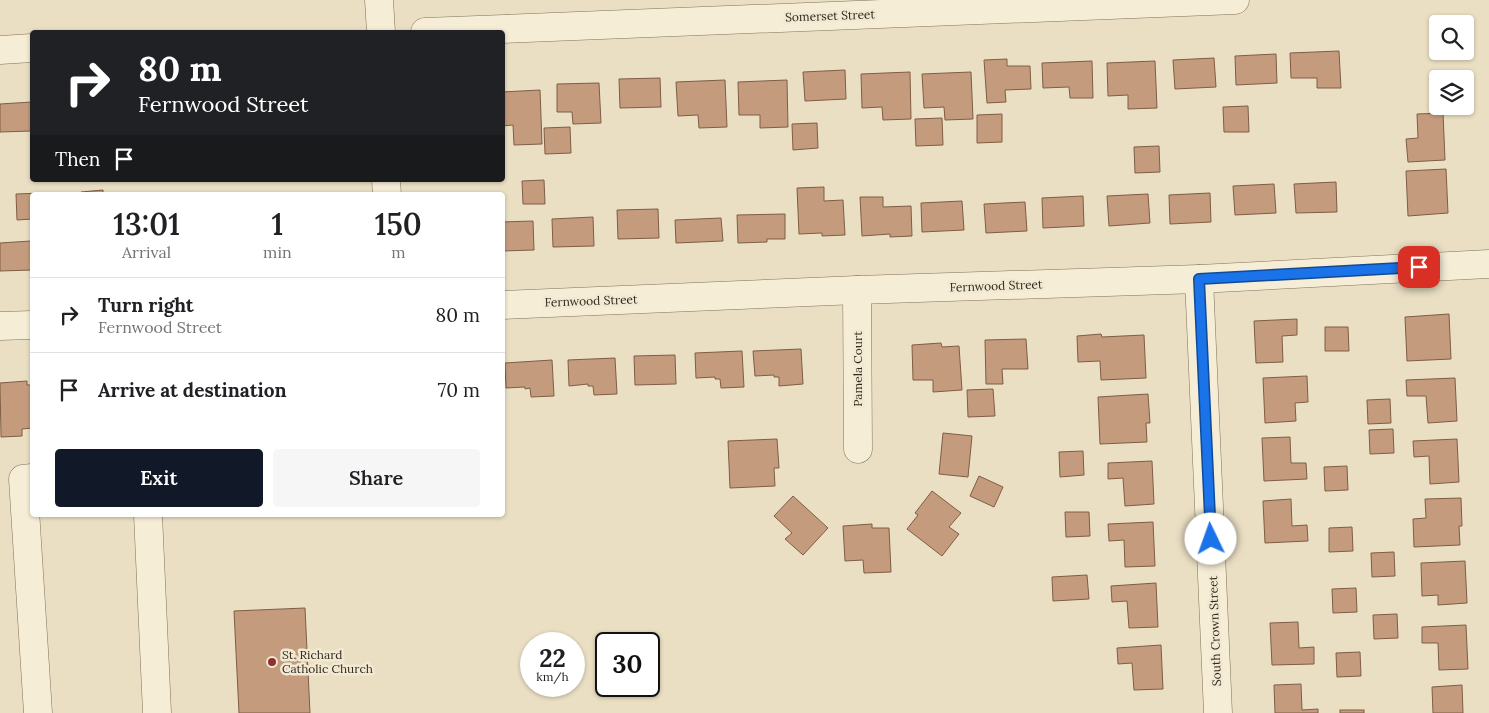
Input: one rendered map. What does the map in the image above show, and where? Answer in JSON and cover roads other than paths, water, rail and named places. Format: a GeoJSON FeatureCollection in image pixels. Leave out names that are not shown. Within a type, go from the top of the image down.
{"type":"FeatureCollection","features":[{"type":"Feature","properties":{"kind":"street"},"geometry":{"type":"LineString","coordinates":[[379,0],[381,30]]}},
{"type":"Feature","properties":{"kind":"street","name":"Somerset Street"},"geometry":{"type":"LineString","coordinates":[[475,30],[1235,0]]}},
{"type":"Feature","properties":{"kind":"street"},"geometry":{"type":"LineString","coordinates":[[0,50],[30,48]]}},
{"type":"Feature","properties":{"kind":"street","name":"Fernwood Street"},"geometry":{"type":"LineString","coordinates":[[505,305],[857,290],[1199,279],[1489,264]]}},
{"type":"Feature","properties":{"kind":"street","name":"South Crown Street"},"geometry":{"type":"LineString","coordinates":[[1199,279],[1218,713]]}},
{"type":"Feature","properties":{"kind":"street","name":"Pamela Court"},"geometry":{"type":"LineString","coordinates":[[857,290],[858,449]]}},
{"type":"Feature","properties":{"kind":"street"},"geometry":{"type":"LineString","coordinates":[[0,326],[30,325]]}},
{"type":"Feature","properties":{"kind":"street"},"geometry":{"type":"LineString","coordinates":[[30,478],[23,478],[38,713]]}},
{"type":"Feature","properties":{"kind":"street"},"geometry":{"type":"LineString","coordinates":[[148,517],[157,713]]}},
{"type":"Feature","properties":{"kind":"place","name":"St. Richard Catholic Church"},"geometry":{"type":"Point","coordinates":[272,662]}}]}
